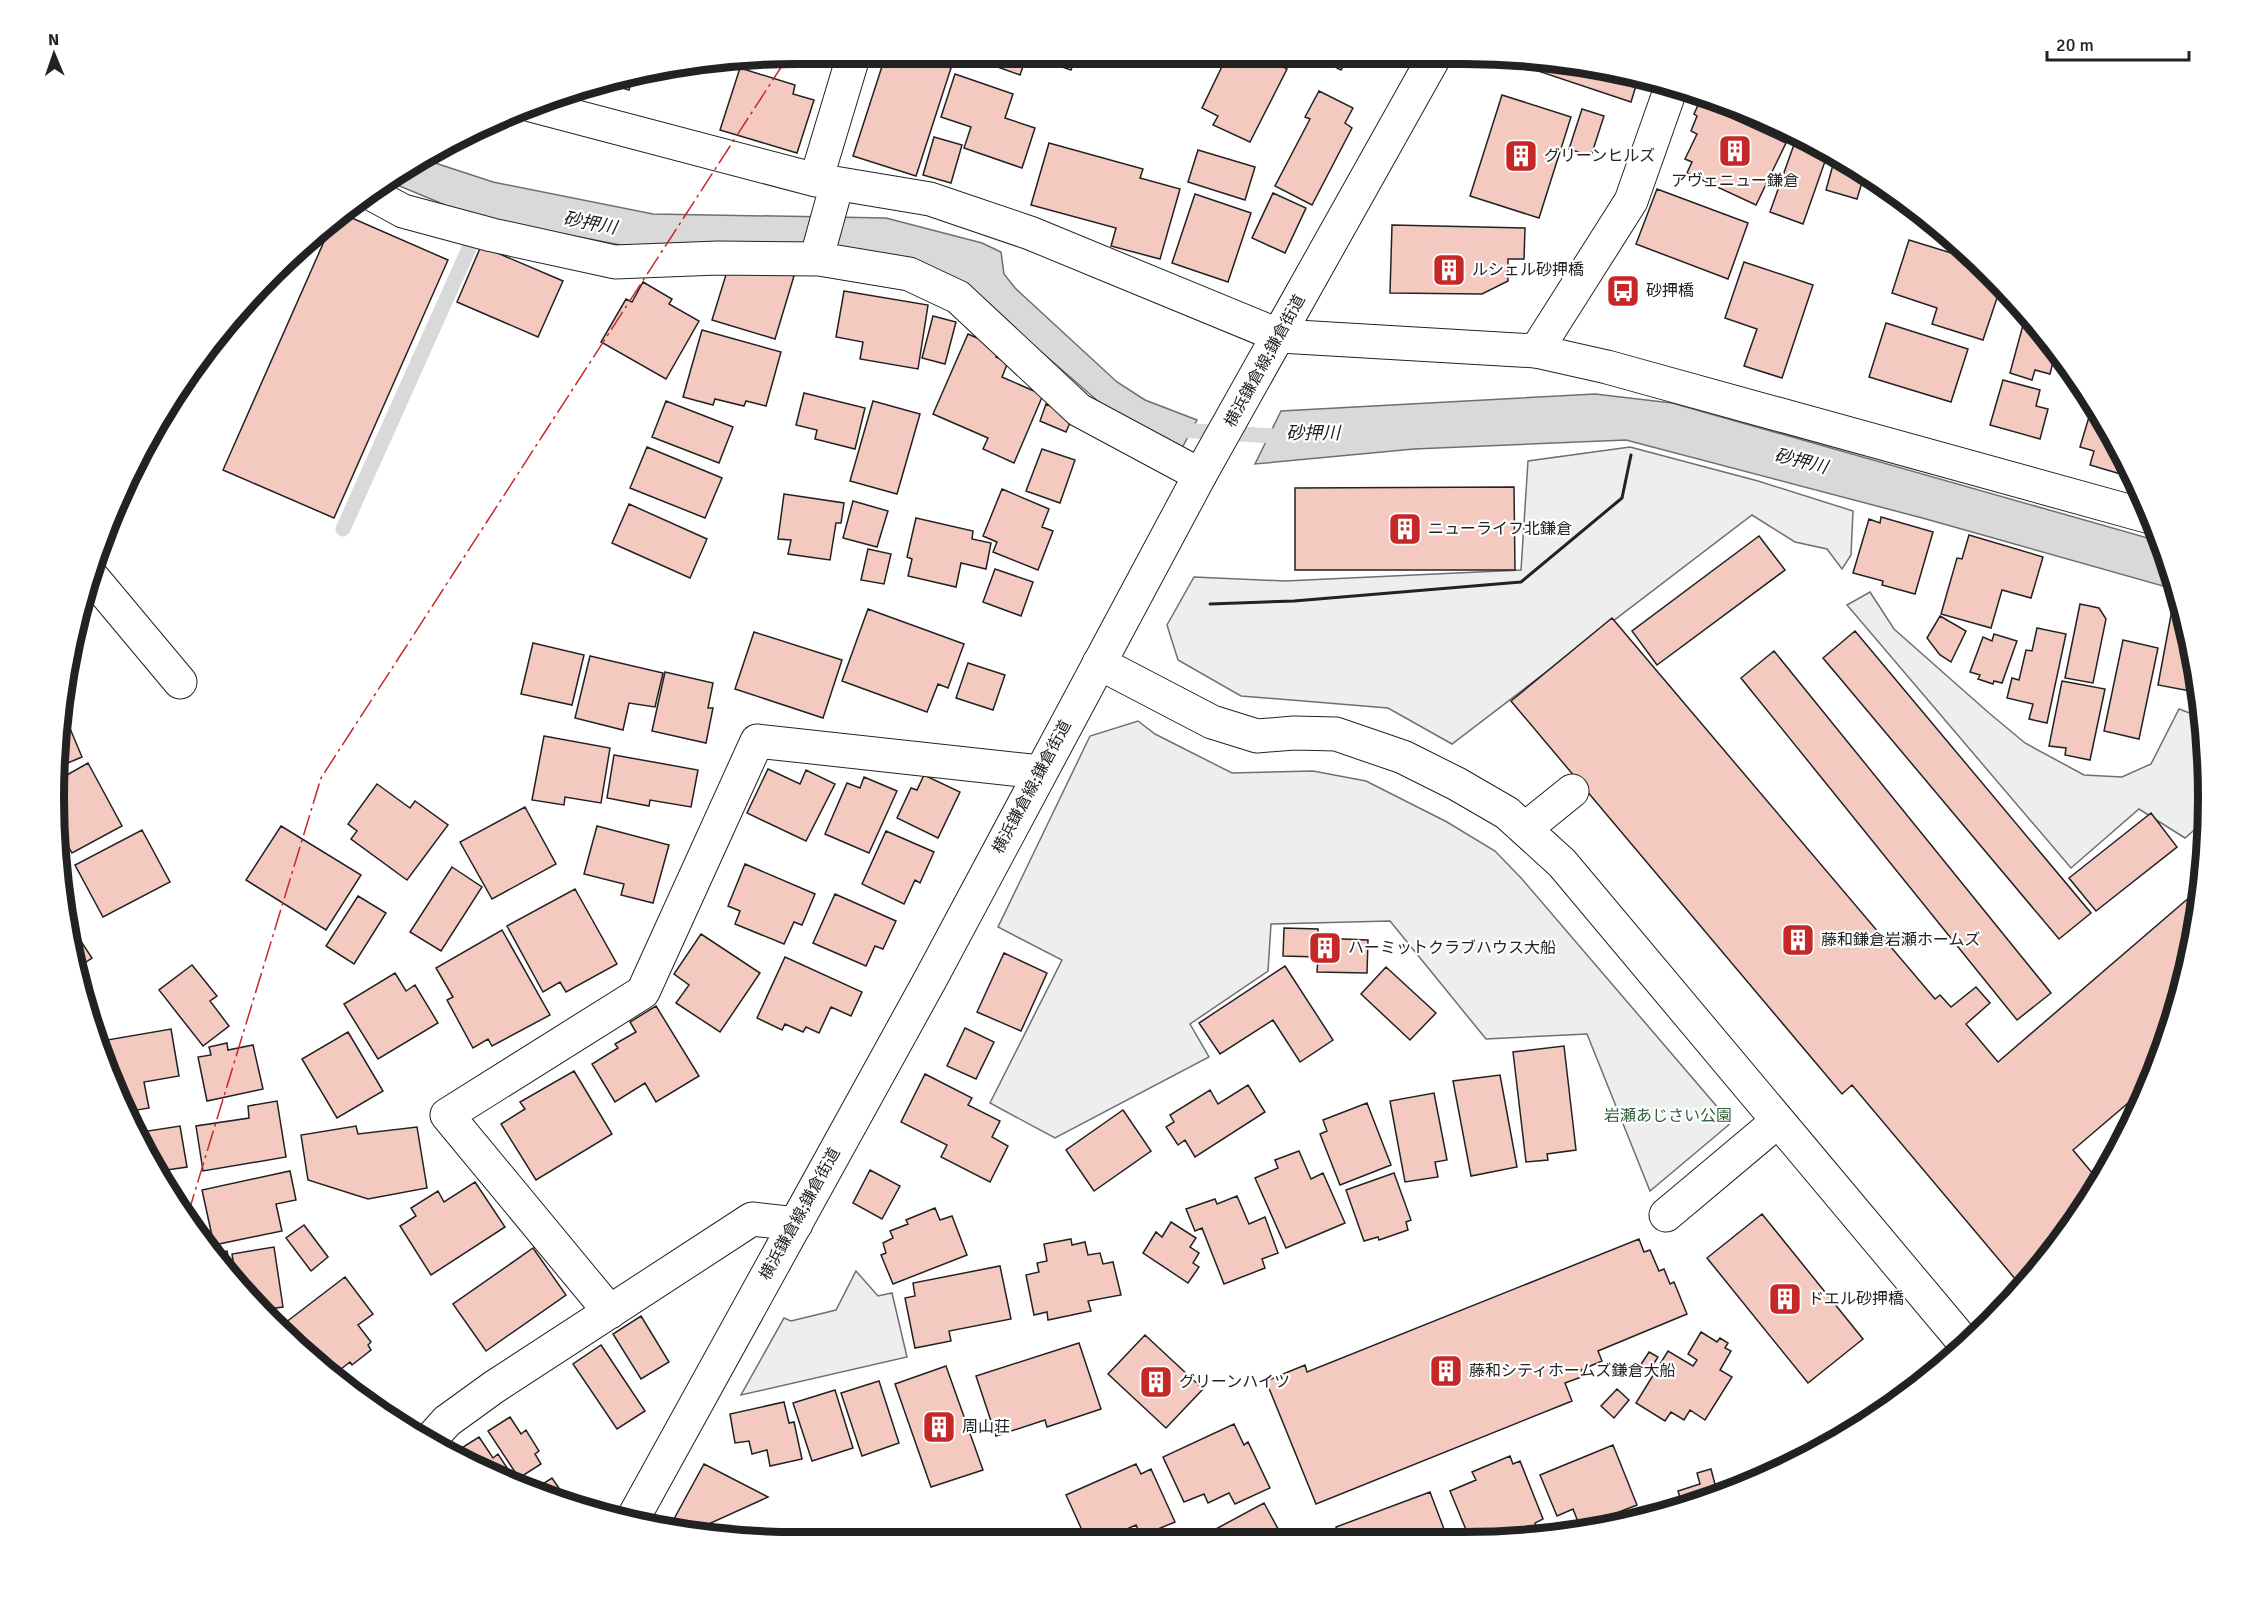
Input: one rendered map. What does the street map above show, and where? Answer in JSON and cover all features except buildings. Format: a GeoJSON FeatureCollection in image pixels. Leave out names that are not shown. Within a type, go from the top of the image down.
{"type":"FeatureCollection","features":[{"type":"Feature","properties":{"kind":"street"},"geometry":{"type":"LineString","coordinates":[[819,259],[827,182],[852,64]]}},
{"type":"Feature","properties":{"kind":"street","name":"横浜鎌倉線;鎌倉街道"},"geometry":{"type":"LineString","coordinates":[[636,1513],[930,980],[1204,469],[1430,64]]}},
{"type":"Feature","properties":{"kind":"street"},"geometry":{"type":"LineString","coordinates":[[1536,351],[1631,201],[1669,94]]}},
{"type":"Feature","properties":{"kind":"street"},"geometry":{"type":"LineString","coordinates":[[547,109],[827,182],[930,199],[1030,233],[1280,336],[1536,351],[1607,367],[2141,515]]}},
{"type":"Feature","properties":{"kind":"street"},"geometry":{"type":"LineString","coordinates":[[378,197],[403,211],[492,235],[615,262],[718,258],[819,259],[909,274],[958,297],[1079,410],[1204,469]]}},
{"type":"Feature","properties":{"kind":"street"},"geometry":{"type":"LineString","coordinates":[[97,583],[180,682]]}},
{"type":"Feature","properties":{"kind":"street"},"geometry":{"type":"LineString","coordinates":[[1099,663],[1212,722],[1257,736],[1294,733],[1336,734],[1403,757],[1508,813],[1562,862],[1961,1339]]}},
{"type":"Feature","properties":{"kind":"street"},"geometry":{"type":"LineString","coordinates":[[610,1312],[447,1114],[644,992],[757,741],[1040,772]]}},
{"type":"Feature","properties":{"kind":"street"},"geometry":{"type":"LineString","coordinates":[[1525,829],[1572,791]]}},
{"type":"Feature","properties":{"kind":"street"},"geometry":{"type":"LineString","coordinates":[[1666,1215],[1778,1121]]}},
{"type":"Feature","properties":{"kind":"street"},"geometry":{"type":"LineString","coordinates":[[434,1436],[447,1421],[494,1387],[752,1219],[796,1224]]}},
{"type":"Feature","properties":{"kind":"green space"},"geometry":{"type":"Polygon","coordinates":[[[1630,447],[1758,481],[1853,511],[1851,555],[1842,569],[1827,549],[1795,542],[1752,515],[1452,744],[1388,708],[1241,696],[1178,660],[1167,625],[1194,577],[1285,581],[1521,570],[1528,461],[1630,447]]]}},
{"type":"Feature","properties":{"kind":"green space"},"geometry":{"type":"Polygon","coordinates":[[[1870,592],[1894,629],[1989,713],[2025,743],[2084,775],[2122,777],[2151,764],[2179,709],[2193,714],[2197,750],[2197,827],[2185,838],[2139,809],[2071,868],[1847,605],[1870,592]]]}},
{"type":"Feature","properties":{"kind":"green space","name":"岩瀬あじさい公園"},"geometry":{"type":"Polygon","coordinates":[[[1138,721],[1155,734],[1232,773],[1313,771],[1366,781],[1447,822],[1495,851],[1522,879],[1731,1123],[1650,1191],[1587,1034],[1486,1039],[1390,921],[1271,924],[1268,971],[1190,1024],[1209,1057],[1055,1138],[990,1103],[1062,960],[998,927],[1090,736],[1138,721]]]}},
{"type":"Feature","properties":{"kind":"green space"},"geometry":{"type":"Polygon","coordinates":[[[856,1271],[878,1296],[892,1293],[907,1357],[741,1395],[784,1318],[791,1321],[836,1310],[856,1271]]]}},
{"type":"Feature","properties":{"kind":"water","name":"砂押川"},"geometry":{"type":"Polygon","coordinates":[[[433,162],[493,182],[653,214],[886,218],[982,243],[1001,252],[1004,274],[1015,288],[1117,382],[1145,400],[1197,420],[1182,448],[1107,409],[969,289],[937,269],[834,246],[647,250],[474,217],[396,185],[433,162]]]}},
{"type":"Feature","properties":{"kind":"water","name":"砂押川"},"geometry":{"type":"Polygon","coordinates":[[[1595,394],[1672,403],[2151,539],[2167,587],[1926,519],[1626,440],[1414,449],[1255,464],[1281,411],[1595,394]]]}},
{"type":"Feature","properties":{"kind":"waterway"},"geometry":{"type":"LineString","coordinates":[[343,529],[471,244],[473,226]]}},
{"type":"Feature","properties":{"kind":"waterway","name":"砂押川"},"geometry":{"type":"LineString","coordinates":[[1172,426],[1179,430],[1288,437]]}},
{"type":"Feature","properties":{"kind":"wall"},"geometry":{"type":"LineString","coordinates":[[1210,604],[1294,601],[1521,582],[1622,498],[1631,455]]}},
{"type":"Feature","properties":{"kind":"power"},"geometry":{"type":"LineString","coordinates":[[190,1208],[321,778],[783,65]]}},
{"type":"Feature","properties":{"kind":"place","name":"アヴェニュー鎌倉"},"geometry":{"type":"Point","coordinates":[1735,151]}},
{"type":"Feature","properties":{"kind":"place","name":"グリーンヒルズ"},"geometry":{"type":"Point","coordinates":[1521,156]}},
{"type":"Feature","properties":{"kind":"place","name":"ルシェル砂押橋"},"geometry":{"type":"Point","coordinates":[1449,270]}},
{"type":"Feature","properties":{"kind":"place","name":"砂押橋"},"geometry":{"type":"Point","coordinates":[1623,291]}},
{"type":"Feature","properties":{"kind":"place","name":"ニューライフ北鎌倉"},"geometry":{"type":"Point","coordinates":[1405,529]}},
{"type":"Feature","properties":{"kind":"place","name":"藤和鎌倉岩瀬ホームズ"},"geometry":{"type":"Point","coordinates":[1798,940]}},
{"type":"Feature","properties":{"kind":"place","name":"ハーミットクラブハウス大船"},"geometry":{"type":"Point","coordinates":[1325,948]}},
{"type":"Feature","properties":{"kind":"place","name":"ドエル砂押橋"},"geometry":{"type":"Point","coordinates":[1785,1299]}},
{"type":"Feature","properties":{"kind":"place","name":"藤和シティホームズ鎌倉大船"},"geometry":{"type":"Point","coordinates":[1446,1371]}},
{"type":"Feature","properties":{"kind":"place","name":"グリーンハイツ"},"geometry":{"type":"Point","coordinates":[1156,1382]}},
{"type":"Feature","properties":{"kind":"place","name":"周山荘"},"geometry":{"type":"Point","coordinates":[939,1427]}}]}
